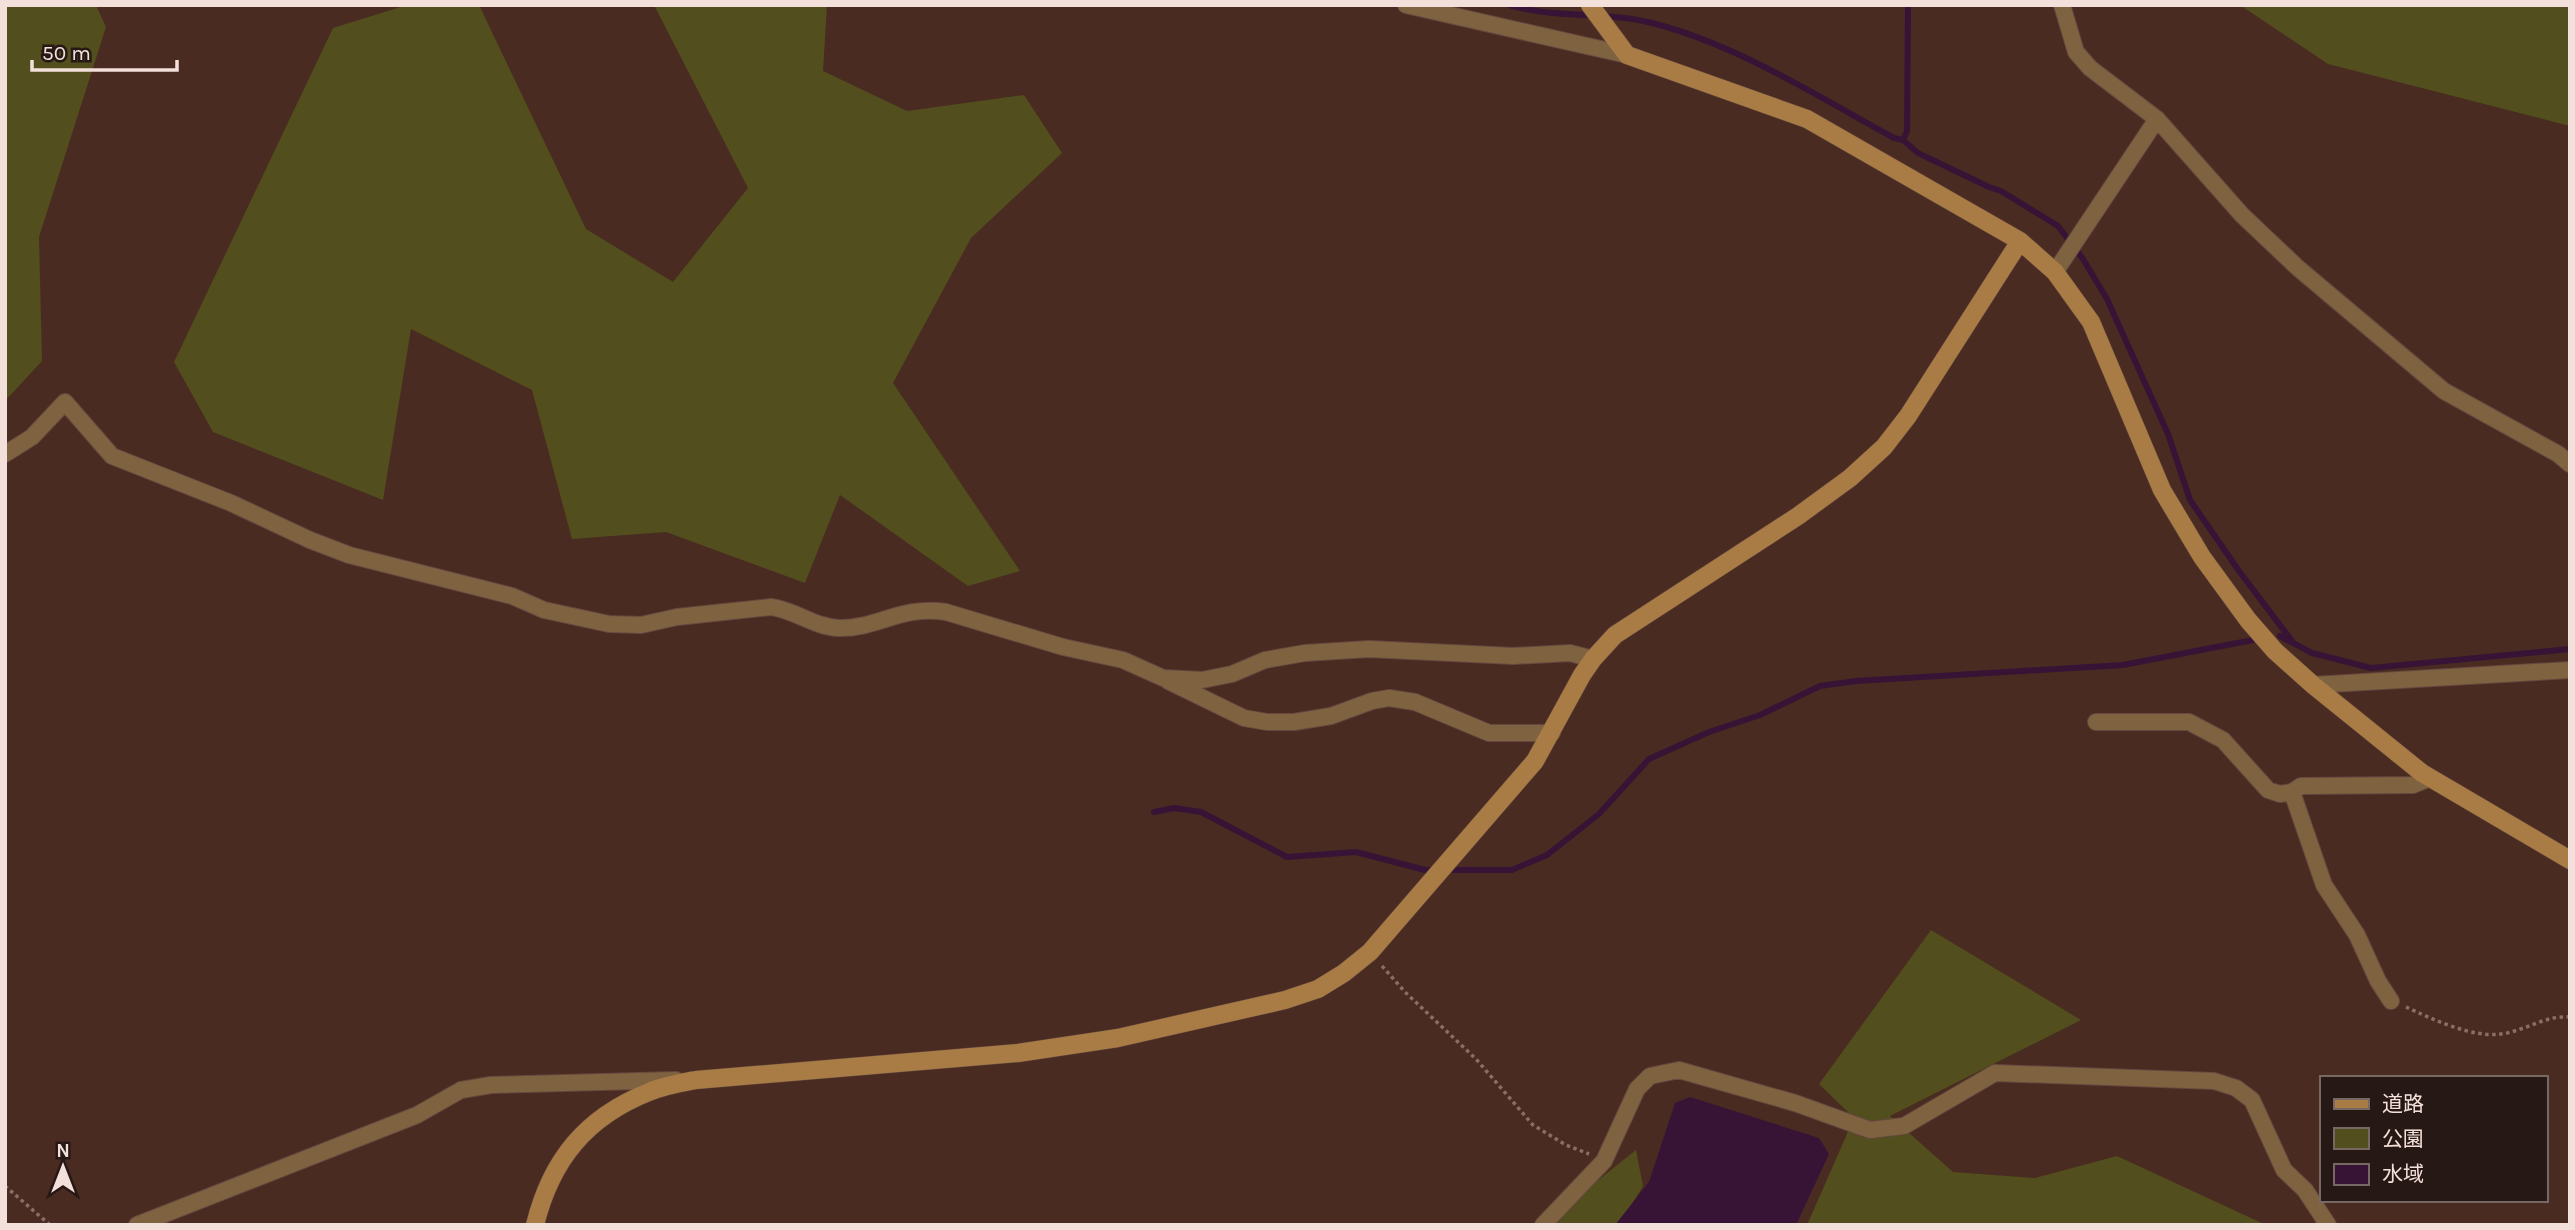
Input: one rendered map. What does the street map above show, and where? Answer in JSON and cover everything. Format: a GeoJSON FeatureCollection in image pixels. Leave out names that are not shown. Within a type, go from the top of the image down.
{"type":"FeatureCollection","features":[{"type":"Feature","properties":{"kind":"street"},"geometry":{"type":"LineString","coordinates":[[1406,5],[1627,55],[1807,119],[2059,265],[2091,321],[2162,490],[2202,557],[2248,620],[2275,651],[2313,685],[2430,778],[2570,860]]}},
{"type":"Feature","properties":{"kind":"street"},"geometry":{"type":"LineString","coordinates":[[1590,5],[1627,55]]}},
{"type":"Feature","properties":{"kind":"street"},"geometry":{"type":"LineString","coordinates":[[2062,5],[2076,52],[2090,68],[2157,119],[2242,215],[2298,268],[2444,391],[2558,454],[2570,464]]}},
{"type":"Feature","properties":{"kind":"street"},"geometry":{"type":"LineString","coordinates":[[2059,265],[2157,119]]}},
{"type":"Feature","properties":{"kind":"street"},"geometry":{"type":"LineString","coordinates":[[137,1225],[417,1115],[461,1090],[491,1085],[696,1080],[1018,1053],[1118,1038],[1285,1000],[1318,989],[1370,952],[1535,761],[1593,659],[1624,629],[1798,516],[1850,478],[1884,447],[1908,416],[2020,241]]}},
{"type":"Feature","properties":{"kind":"street"},"geometry":{"type":"LineString","coordinates":[[5,454],[32,438],[65,402],[112,456],[128,464],[231,503],[349,555],[512,596],[544,610],[626,626],[677,617],[771,607],[785,609],[820,624],[838,628],[855,626],[911,610],[927,609],[946,612],[1063,647],[1123,660],[1244,718],[1267,722],[1294,722],[1331,716],[1371,701],[1389,698],[1415,702],[1489,733],[1552,733]]}},
{"type":"Feature","properties":{"kind":"street"},"geometry":{"type":"LineString","coordinates":[[1163,678],[1202,680],[1232,674],[1265,660],[1305,653],[1369,649],[1513,656],[1570,653],[1593,659]]}},
{"type":"Feature","properties":{"kind":"street"},"geometry":{"type":"LineString","coordinates":[[2313,685],[2570,670]]}},
{"type":"Feature","properties":{"kind":"street"},"geometry":{"type":"LineString","coordinates":[[2096,722],[2189,722],[2223,740],[2268,790],[2280,794],[2292,792],[2301,786],[2413,785],[2430,778]]}},
{"type":"Feature","properties":{"kind":"street"},"geometry":{"type":"LineString","coordinates":[[2292,792],[2323,885],[2357,935],[2378,981],[2391,1001]]}},
{"type":"Feature","properties":{"kind":"street"},"geometry":{"type":"LineString","coordinates":[[1543,1225],[1604,1161],[1637,1089],[1650,1076],[1679,1070],[1795,1103],[1870,1130],[1904,1126],[1995,1073],[2214,1081],[2236,1088],[2252,1100],[2284,1170],[2305,1190],[2328,1225]]}},
{"type":"Feature","properties":{"kind":"street"},"geometry":{"type":"LineString","coordinates":[[534,1225],[555,1169],[591,1125],[613,1109],[651,1091],[696,1080]]}},
{"type":"Feature","properties":{"kind":"path"},"geometry":{"type":"LineString","coordinates":[[1370,952],[1405,992],[1476,1059],[1532,1125],[1566,1145],[1604,1161]]}},
{"type":"Feature","properties":{"kind":"path"},"geometry":{"type":"LineString","coordinates":[[2391,1001],[2434,1019],[2484,1035],[2503,1034],[2556,1016],[2570,1017]]}},
{"type":"Feature","properties":{"kind":"path"},"geometry":{"type":"LineString","coordinates":[[5,1186],[50,1225]]}},
{"type":"Feature","properties":{"kind":"green space"},"geometry":{"type":"Polygon","coordinates":[[[5,5],[96,5],[106,27],[39,237],[42,361],[5,401],[5,5]]]}},
{"type":"Feature","properties":{"kind":"green space"},"geometry":{"type":"Polygon","coordinates":[[[407,5],[479,5],[586,229],[673,282],[748,188],[654,5],[827,5],[823,71],[907,111],[1024,95],[1062,153],[971,238],[893,383],[1020,571],[968,586],[840,495],[805,583],[666,532],[572,539],[532,390],[411,329],[383,500],[213,432],[174,362],[333,28],[407,5]]]}},
{"type":"Feature","properties":{"kind":"green space"},"geometry":{"type":"Polygon","coordinates":[[[2240,5],[2570,5],[2570,126],[2328,64],[2240,5]]]}},
{"type":"Feature","properties":{"kind":"green space"},"geometry":{"type":"Polygon","coordinates":[[[1931,930],[2081,1020],[1890,1116],[1953,1172],[2035,1178],[2117,1156],[2266,1225],[1807,1225],[1854,1118],[1819,1084],[1931,930]]]}},
{"type":"Feature","properties":{"kind":"green space"},"geometry":{"type":"Polygon","coordinates":[[[1636,1150],[1643,1186],[1619,1225],[1542,1225],[1636,1150]]]}},
{"type":"Feature","properties":{"kind":"water"},"geometry":{"type":"Polygon","coordinates":[[[1690,1097],[1819,1138],[1829,1154],[1796,1225],[1615,1225],[1649,1182],[1675,1103],[1690,1097]]]}},
{"type":"Feature","properties":{"kind":"waterway"},"geometry":{"type":"LineString","coordinates":[[1509,5],[1545,12],[1634,19],[1715,44],[1776,73],[1894,138],[1903,140],[1918,153],[2001,191],[2058,226],[2083,259],[2107,299],[2168,434],[2190,500],[2292,641]]}},
{"type":"Feature","properties":{"kind":"waterway"},"geometry":{"type":"LineString","coordinates":[[1903,140],[1907,131],[1908,5]]}},
{"type":"Feature","properties":{"kind":"waterway"},"geometry":{"type":"LineString","coordinates":[[2280,636],[2312,653],[2371,668],[2570,649]]}},
{"type":"Feature","properties":{"kind":"waterway"},"geometry":{"type":"LineString","coordinates":[[1446,870],[1512,870],[1547,855],[1599,814],[1649,759],[1709,732],[1760,715],[1820,686],[1856,681],[2123,665],[2253,640]]}},
{"type":"Feature","properties":{"kind":"waterway"},"geometry":{"type":"LineString","coordinates":[[1154,812],[1174,808],[1201,812],[1287,857],[1356,852],[1425,870],[1435,870]]}}]}
